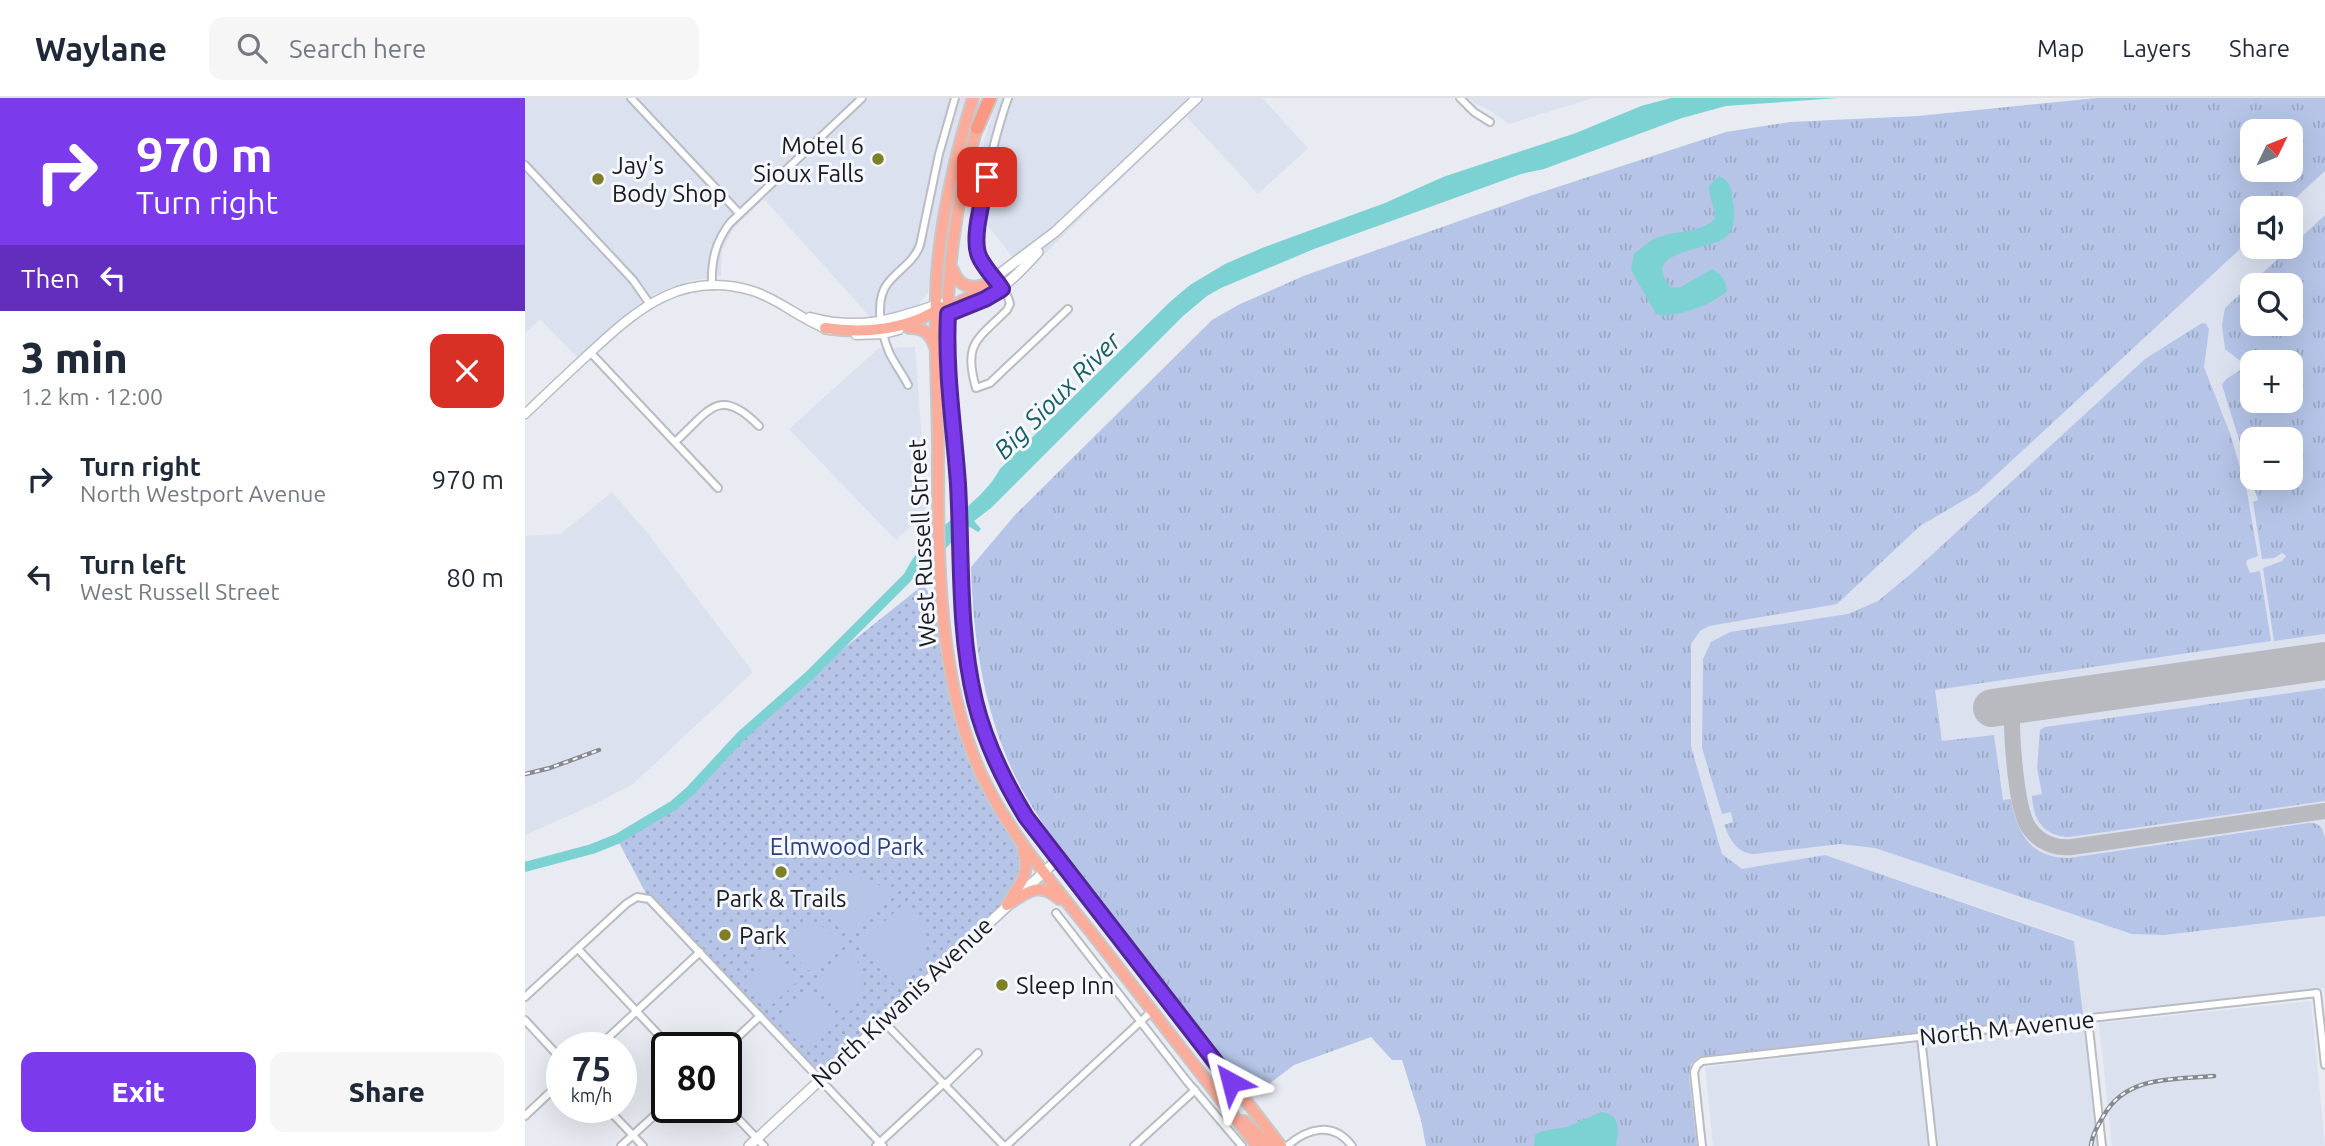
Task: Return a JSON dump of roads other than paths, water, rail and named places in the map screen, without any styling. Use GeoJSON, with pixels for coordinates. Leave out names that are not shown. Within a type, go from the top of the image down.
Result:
{"type":"FeatureCollection","features":[{"type":"Feature","properties":{"kind":"highway","name":"West Russell Street"},"geometry":{"type":"LineString","coordinates":[[973,98],[948,193],[940,240],[942,309],[958,488],[967,661],[980,720],[1014,797],[1057,860],[1281,1146]]}},
{"type":"Feature","properties":{"kind":"highway"},"geometry":{"type":"LineString","coordinates":[[977,128],[988,98]]}},
{"type":"Feature","properties":{"kind":"highway","name":"West Russell Street"},"geometry":{"type":"LineString","coordinates":[[977,128],[962,189],[936,359],[941,591],[947,651],[963,726],[981,775],[1013,830],[1257,1146]]}},
{"type":"Feature","properties":{"kind":"highway"},"geometry":{"type":"LineString","coordinates":[[952,265],[956,278],[962,284],[974,288],[991,282]]}},
{"type":"Feature","properties":{"kind":"highway"},"geometry":{"type":"LineString","coordinates":[[825,328],[855,331],[904,324],[975,295],[991,282]]}},
{"type":"Feature","properties":{"kind":"highway"},"geometry":{"type":"LineString","coordinates":[[909,328],[924,330],[930,337],[936,359]]}},
{"type":"Feature","properties":{"kind":"highway"},"geometry":{"type":"LineString","coordinates":[[1007,905],[1022,883],[1027,866],[1025,855],[1013,830]]}},
{"type":"Feature","properties":{"kind":"highway"},"geometry":{"type":"LineString","coordinates":[[1007,905],[1030,891],[1046,889],[1086,927]]}},
{"type":"Feature","properties":{"kind":"highway"},"geometry":{"type":"LineString","coordinates":[[1217,1094],[1266,1142],[1274,1146]]}},
{"type":"Feature","properties":{"kind":"main road"},"geometry":{"type":"LineString","coordinates":[[942,309],[985,299],[1002,289],[1055,232],[1197,98]]}},
{"type":"Feature","properties":{"kind":"main road"},"geometry":{"type":"LineString","coordinates":[[991,282],[1055,232]]}},
{"type":"Feature","properties":{"kind":"main road","name":"North Kiwanis Avenue"},"geometry":{"type":"LineString","coordinates":[[756,1144],[820,1080],[1057,860]]}},
{"type":"Feature","properties":{"kind":"street"},"geometry":{"type":"LineString","coordinates":[[631,98],[739,214]]}},
{"type":"Feature","properties":{"kind":"street"},"geometry":{"type":"LineString","coordinates":[[908,385],[888,350],[880,302],[883,290],[914,257],[920,245],[939,154],[955,98]]}},
{"type":"Feature","properties":{"kind":"street"},"geometry":{"type":"LineString","coordinates":[[1007,98],[992,156],[977,241],[979,255],[991,282],[1002,289],[1009,300],[1009,307],[976,340],[971,352],[971,372],[976,388],[990,383],[1067,309]]}},
{"type":"Feature","properties":{"kind":"street"},"geometry":{"type":"LineString","coordinates":[[1460,98],[1474,112],[1490,122]]}},
{"type":"Feature","properties":{"kind":"street"},"geometry":{"type":"LineString","coordinates":[[712,286],[715,250],[725,229],[857,99]]}},
{"type":"Feature","properties":{"kind":"street"},"geometry":{"type":"LineString","coordinates":[[525,165],[633,280],[649,303]]}},
{"type":"Feature","properties":{"kind":"street"},"geometry":{"type":"LineString","coordinates":[[525,414],[625,320],[649,303],[680,290],[712,286],[755,291],[825,328]]}},
{"type":"Feature","properties":{"kind":"street"},"geometry":{"type":"LineString","coordinates":[[797,314],[842,324],[909,328],[942,309]]}},
{"type":"Feature","properties":{"kind":"street"},"geometry":{"type":"LineString","coordinates":[[590,352],[718,488]]}},
{"type":"Feature","properties":{"kind":"street"},"geometry":{"type":"LineString","coordinates":[[675,442],[709,411],[722,404],[739,408],[759,426]]}},
{"type":"Feature","properties":{"kind":"street"},"geometry":{"type":"LineString","coordinates":[[525,997],[626,904],[637,897],[643,897],[654,903],[880,1145],[978,1054]]}},
{"type":"Feature","properties":{"kind":"street"},"geometry":{"type":"LineString","coordinates":[[1056,913],[1242,1146]]}},
{"type":"Feature","properties":{"kind":"street"},"geometry":{"type":"LineString","coordinates":[[578,949],[655,1032]]}},
{"type":"Feature","properties":{"kind":"street"},"geometry":{"type":"LineString","coordinates":[[615,1032],[700,952]]}},
{"type":"Feature","properties":{"kind":"street","name":"North M Avenue"},"geometry":{"type":"LineString","coordinates":[[1702,1146],[1694,1072],[1702,1061],[2317,993],[2325,1065]]}},
{"type":"Feature","properties":{"kind":"street"},"geometry":{"type":"LineString","coordinates":[[883,1021],[1005,1146],[1152,1011]]}},
{"type":"Feature","properties":{"kind":"street"},"geometry":{"type":"LineString","coordinates":[[742,1033],[760,1016]]}},
{"type":"Feature","properties":{"kind":"street"},"geometry":{"type":"LineString","coordinates":[[2088,1019],[2102,1146]]}},
{"type":"Feature","properties":{"kind":"street"},"geometry":{"type":"LineString","coordinates":[[525,1020],[546,1043]]}},
{"type":"Feature","properties":{"kind":"street"},"geometry":{"type":"LineString","coordinates":[[1921,1037],[1933,1146]]}},
{"type":"Feature","properties":{"kind":"street"},"geometry":{"type":"LineString","coordinates":[[1134,1146],[1195,1090]]}},
{"type":"Feature","properties":{"kind":"street"},"geometry":{"type":"LineString","coordinates":[[525,1116],[546,1096]]}},
{"type":"Feature","properties":{"kind":"street"},"geometry":{"type":"LineString","coordinates":[[621,1146],[651,1118]]}},
{"type":"Feature","properties":{"kind":"street"},"geometry":{"type":"LineString","coordinates":[[621,1123],[642,1146]]}},
{"type":"Feature","properties":{"kind":"street"},"geometry":{"type":"LineString","coordinates":[[739,1123],[756,1144]]}},
{"type":"Feature","properties":{"kind":"street"},"geometry":{"type":"LineString","coordinates":[[1287,1146],[1303,1134],[1319,1128],[1336,1132],[1352,1146]]}},
{"type":"Feature","properties":{"kind":"waterway","name":"Big Sioux River"},"geometry":{"type":"LineString","coordinates":[[525,867],[592,849],[617,839],[674,805],[742,735],[810,675],[907,578]]}},
{"type":"Feature","properties":{"kind":"railway"},"geometry":{"type":"LineString","coordinates":[[525,774],[599,750]]}},
{"type":"Feature","properties":{"kind":"railway"},"geometry":{"type":"LineString","coordinates":[[2091,1146],[2104,1115],[2125,1093],[2152,1082],[2214,1076]]}},
{"type":"Feature","properties":{"kind":"place","name":"Motel 6 Sioux Falls"},"geometry":{"type":"Point","coordinates":[878,159]}},
{"type":"Feature","properties":{"kind":"place","name":"Jay's Body Shop"},"geometry":{"type":"Point","coordinates":[598,179]}},
{"type":"Feature","properties":{"kind":"place","name":"Park & Trails"},"geometry":{"type":"Point","coordinates":[781,872]}},
{"type":"Feature","properties":{"kind":"place","name":"Park"},"geometry":{"type":"Point","coordinates":[725,935]}},
{"type":"Feature","properties":{"kind":"place","name":"Sleep Inn"},"geometry":{"type":"Point","coordinates":[1002,985]}},
{"type":"Feature","properties":{"kind":"park label","name":"Elmwood Park"},"geometry":{"type":"Point","coordinates":[847,846]}}]}
